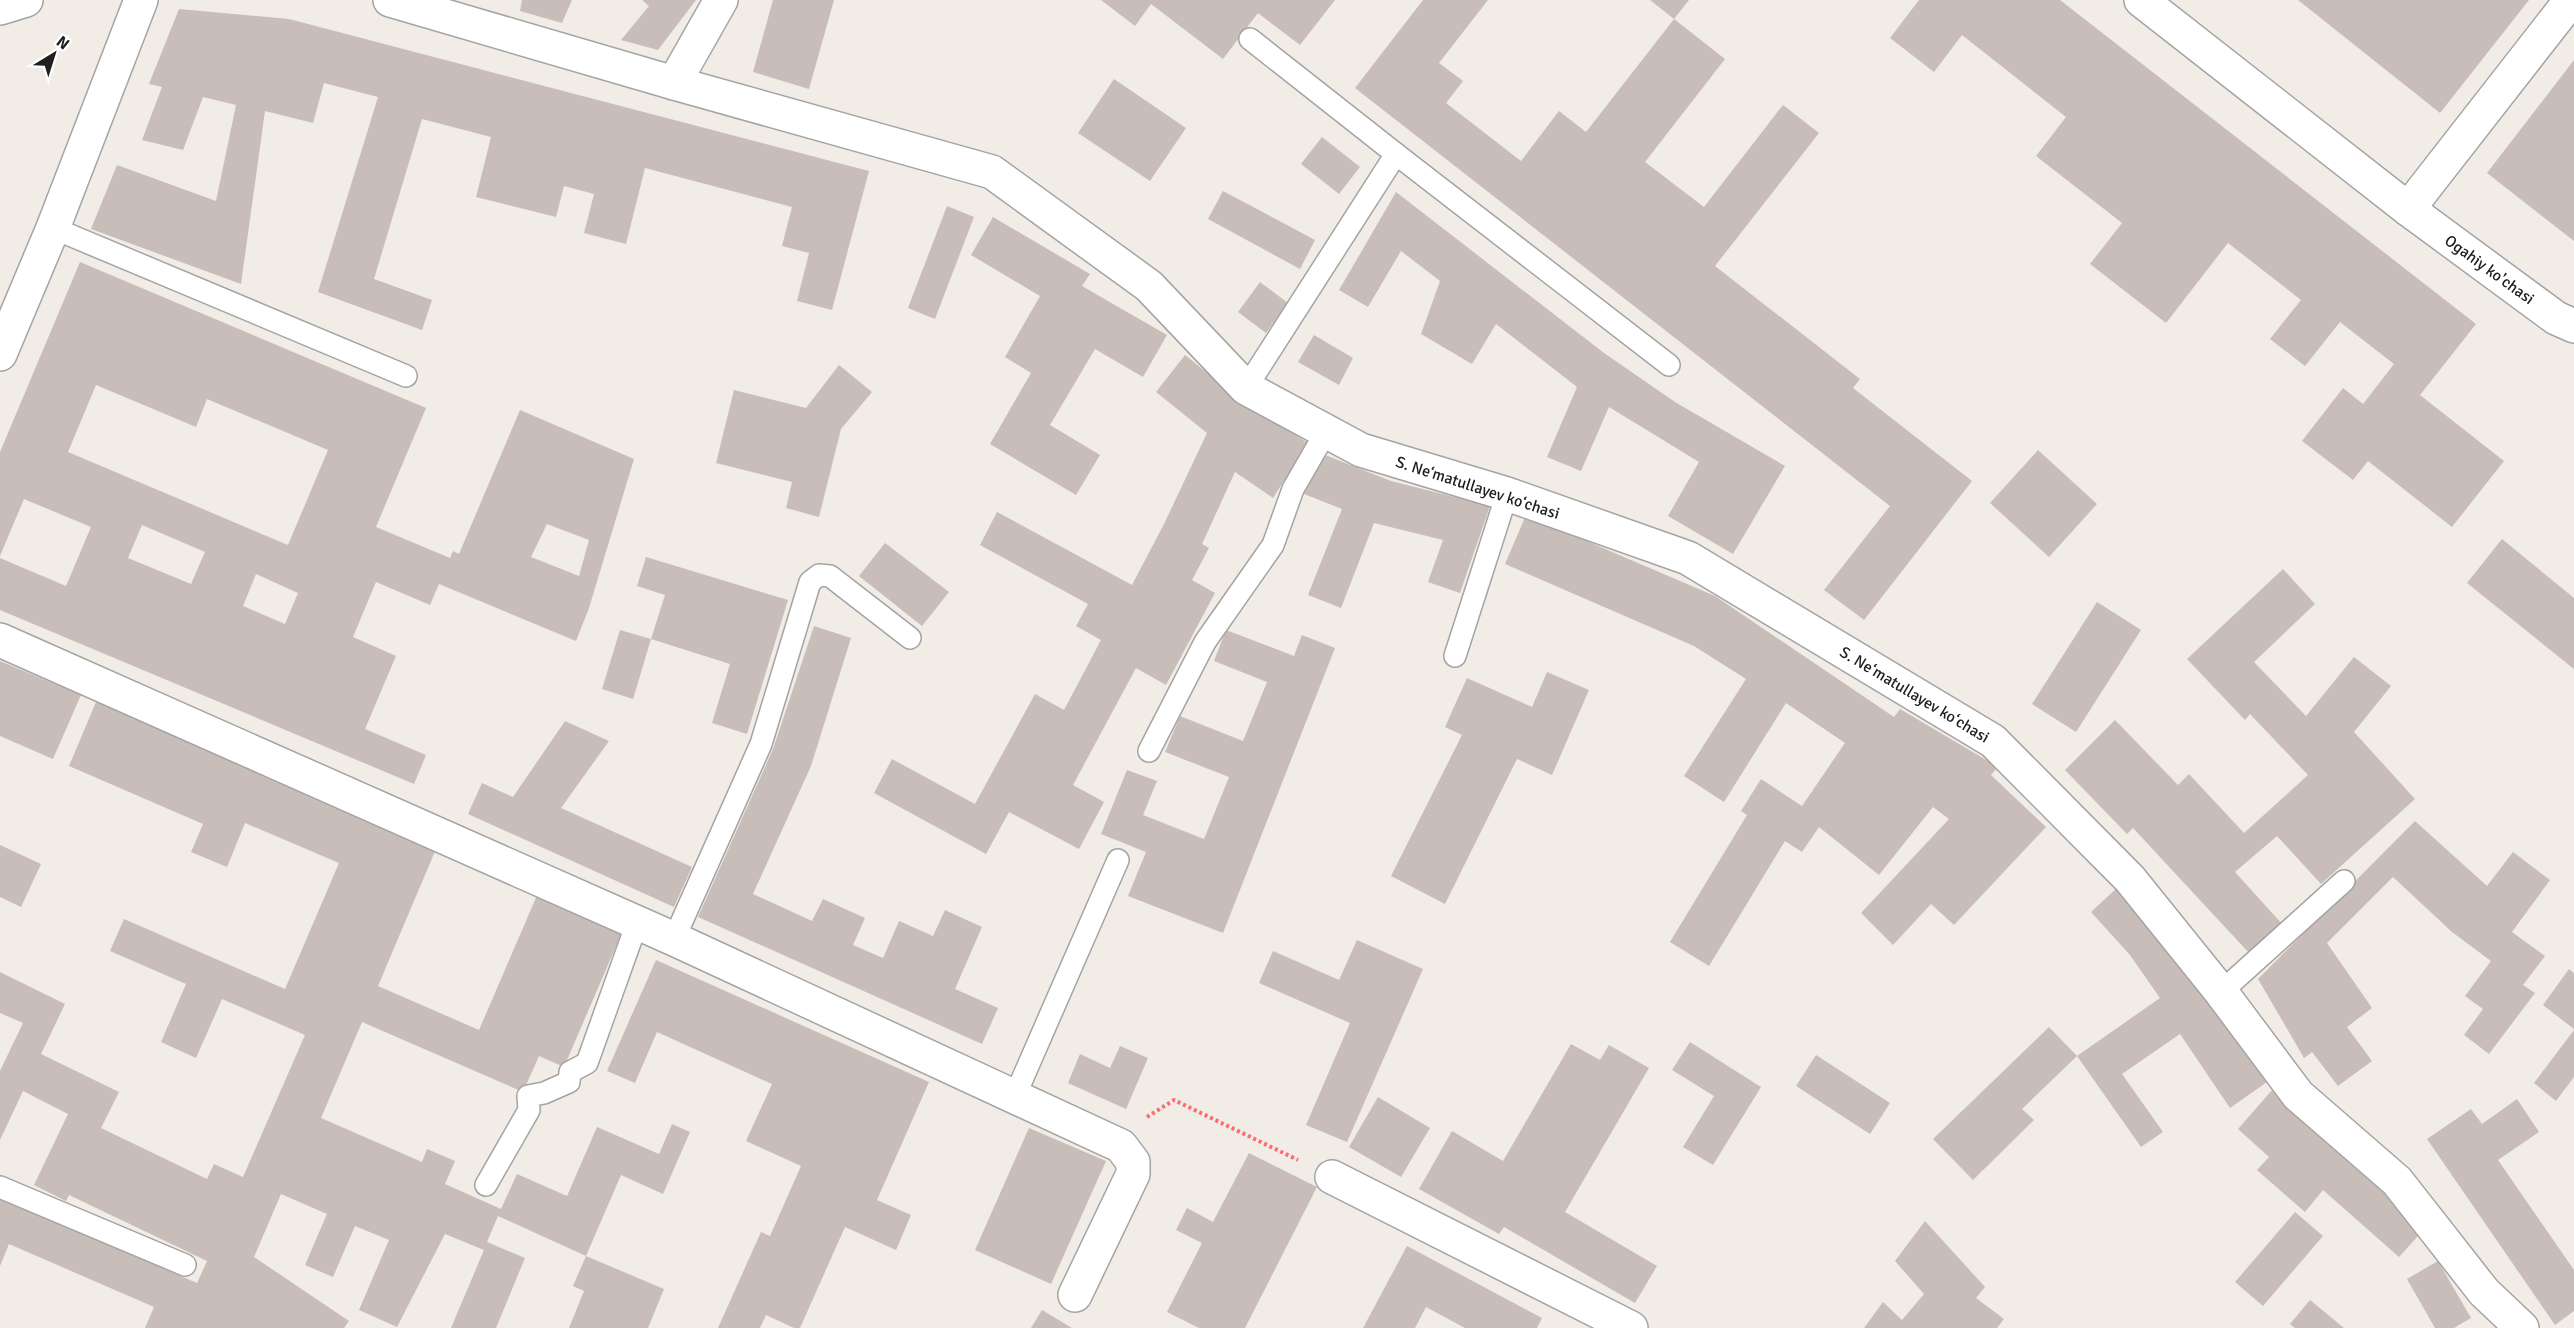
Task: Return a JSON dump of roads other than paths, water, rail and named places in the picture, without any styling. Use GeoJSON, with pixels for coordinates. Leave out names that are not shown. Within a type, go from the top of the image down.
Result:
{"type":"FeatureCollection","features":[{"type":"Feature","properties":{"kind":"street"},"geometry":{"type":"LineString","coordinates":[[0,8],[26,0]]}},
{"type":"Feature","properties":{"kind":"street"},"geometry":{"type":"LineString","coordinates":[[0,354],[53,228],[141,0]]}},
{"type":"Feature","properties":{"kind":"street","name":"S. Neʻmatullayev koʻchasi"},"geometry":{"type":"LineString","coordinates":[[390,0],[992,172],[1149,286],[1246,388],[1361,450],[1507,494],[1688,558],[1993,741],[2130,879],[2221,992],[2298,1095],[2397,1181],[2484,1292],[2522,1328]]}},
{"type":"Feature","properties":{"kind":"street"},"geometry":{"type":"LineString","coordinates":[[674,83],[721,0]]}},
{"type":"Feature","properties":{"kind":"street","name":"Ogahiy ko'chasi"},"geometry":{"type":"LineString","coordinates":[[2141,0],[2408,209],[2556,318],[2574,326]]}},
{"type":"Feature","properties":{"kind":"street"},"geometry":{"type":"LineString","coordinates":[[2408,209],[2571,0]]}},
{"type":"Feature","properties":{"kind":"street"},"geometry":{"type":"LineString","coordinates":[[0,640],[674,939],[1121,1146],[1133,1162],[1132,1174],[1075,1295]]}},
{"type":"Feature","properties":{"kind":"street"},"geometry":{"type":"LineString","coordinates":[[1332,1177],[1631,1328]]}},
{"type":"Feature","properties":{"kind":"lane"},"geometry":{"type":"LineString","coordinates":[[1250,39],[1669,365]]}},
{"type":"Feature","properties":{"kind":"lane"},"geometry":{"type":"LineString","coordinates":[[1246,388],[1396,154]]}},
{"type":"Feature","properties":{"kind":"lane"},"geometry":{"type":"LineString","coordinates":[[53,228],[406,376]]}},
{"type":"Feature","properties":{"kind":"lane"},"geometry":{"type":"LineString","coordinates":[[1149,751],[1205,642],[1273,545],[1293,489],[1327,430]]}},
{"type":"Feature","properties":{"kind":"lane"},"geometry":{"type":"LineString","coordinates":[[1455,656],[1507,494]]}},
{"type":"Feature","properties":{"kind":"lane"},"geometry":{"type":"LineString","coordinates":[[674,939],[761,744],[810,582],[819,575],[830,576],[910,638]]}},
{"type":"Feature","properties":{"kind":"lane"},"geometry":{"type":"LineString","coordinates":[[1014,1098],[1118,860]]}},
{"type":"Feature","properties":{"kind":"lane"},"geometry":{"type":"LineString","coordinates":[[2221,992],[2344,881]]}},
{"type":"Feature","properties":{"kind":"lane"},"geometry":{"type":"LineString","coordinates":[[486,1185],[529,1110],[528,1096],[544,1093],[569,1082],[570,1072],[587,1063],[637,923]]}},
{"type":"Feature","properties":{"kind":"lane"},"geometry":{"type":"LineString","coordinates":[[0,1187],[185,1265]]}}]}
